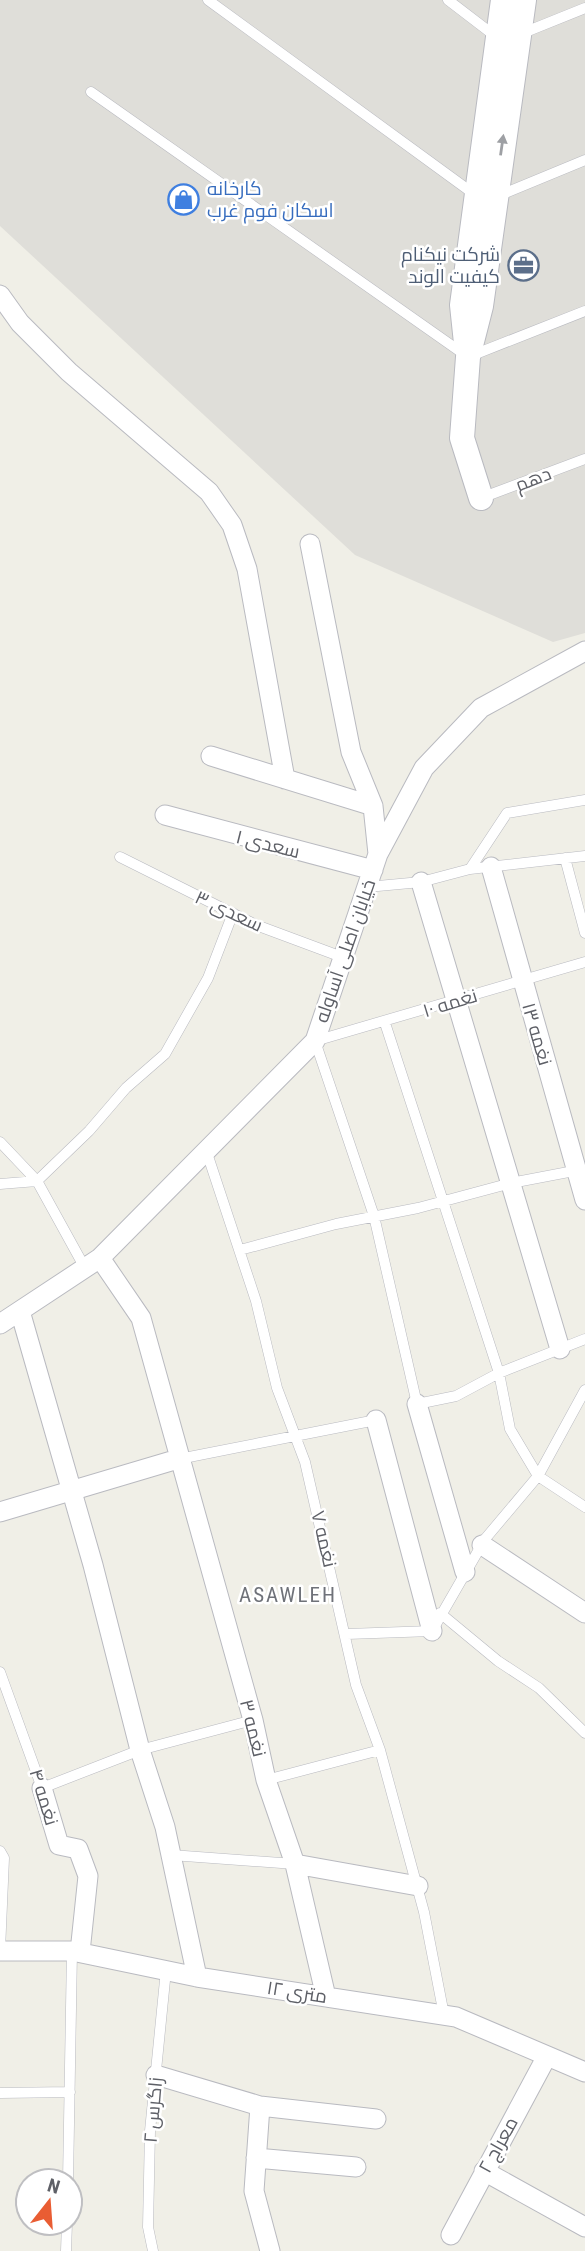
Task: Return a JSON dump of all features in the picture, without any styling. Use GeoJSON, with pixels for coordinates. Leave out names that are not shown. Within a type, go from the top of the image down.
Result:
{"type":"FeatureCollection","features":[{"type":"Feature","properties":{"kind":"street"},"geometry":{"type":"LineString","coordinates":[[503,0],[508,37]]}},
{"type":"Feature","properties":{"kind":"street"},"geometry":{"type":"LineString","coordinates":[[481,498],[462,438],[468,357],[462,305],[485,197],[508,37],[523,0]]}},
{"type":"Feature","properties":{"kind":"street"},"geometry":{"type":"LineString","coordinates":[[0,295],[20,323],[68,372],[209,492],[232,525],[247,569],[285,779]]}},
{"type":"Feature","properties":{"kind":"street"},"geometry":{"type":"LineString","coordinates":[[310,544],[351,752],[373,806],[372,870]]}},
{"type":"Feature","properties":{"kind":"street","name":"خیابان اصلی آساوله"},"geometry":{"type":"LineString","coordinates":[[0,1324],[93,1263],[315,1041],[372,870],[424,768],[481,708],[585,651]]}},
{"type":"Feature","properties":{"kind":"street"},"geometry":{"type":"LineString","coordinates":[[211,756],[373,806]]}},
{"type":"Feature","properties":{"kind":"street","name":"سعدی ۱"},"geometry":{"type":"LineString","coordinates":[[165,815],[372,870]]}},
{"type":"Feature","properties":{"kind":"street","name":"نغمه ۱۳"},"geometry":{"type":"LineString","coordinates":[[491,867],[522,981],[581,1170],[585,1200]]}},
{"type":"Feature","properties":{"kind":"street"},"geometry":{"type":"LineString","coordinates":[[421,882],[560,1349]]}},
{"type":"Feature","properties":{"kind":"street"},"geometry":{"type":"LineString","coordinates":[[0,1512],[178,1460],[141,1318],[93,1263]]}},
{"type":"Feature","properties":{"kind":"street"},"geometry":{"type":"LineString","coordinates":[[20,1311],[93,1565],[140,1750],[171,1855],[197,1977]]}},
{"type":"Feature","properties":{"kind":"street"},"geometry":{"type":"LineString","coordinates":[[417,1404],[465,1572]]}},
{"type":"Feature","properties":{"kind":"street"},"geometry":{"type":"LineString","coordinates":[[376,1420],[436,1622]]}},
{"type":"Feature","properties":{"kind":"street","name":"نغمه ۳"},"geometry":{"type":"LineString","coordinates":[[178,1460],[253,1720],[266,1780],[295,1864],[326,1997]]}},
{"type":"Feature","properties":{"kind":"street"},"geometry":{"type":"LineString","coordinates":[[482,1545],[585,1613]]}},
{"type":"Feature","properties":{"kind":"street","name":"نغمه ۴"},"geometry":{"type":"LineString","coordinates":[[42,1788],[59,1845],[78,1849],[88,1875],[76,1952]]}},
{"type":"Feature","properties":{"kind":"street"},"geometry":{"type":"LineString","coordinates":[[295,1864],[418,1886]]}},
{"type":"Feature","properties":{"kind":"street","name":"۱۲ متری"},"geometry":{"type":"LineString","coordinates":[[0,1951],[76,1952],[197,1977],[456,2017],[585,2072]]}},
{"type":"Feature","properties":{"kind":"street","name":"معراج ۲"},"geometry":{"type":"LineString","coordinates":[[451,2235],[547,2056]]}},
{"type":"Feature","properties":{"kind":"street"},"geometry":{"type":"LineString","coordinates":[[156,2075],[260,2106],[376,2119]]}},
{"type":"Feature","properties":{"kind":"street"},"geometry":{"type":"LineString","coordinates":[[260,2106],[254,2191],[270,2251]]}},
{"type":"Feature","properties":{"kind":"street"},"geometry":{"type":"LineString","coordinates":[[256,2158],[356,2166]]}},
{"type":"Feature","properties":{"kind":"street"},"geometry":{"type":"LineString","coordinates":[[484,2171],[585,2227]]}},
{"type":"Feature","properties":{"kind":"lane"},"geometry":{"type":"LineString","coordinates":[[208,0],[485,197],[585,160]]}},
{"type":"Feature","properties":{"kind":"lane"},"geometry":{"type":"LineString","coordinates":[[448,0],[508,37],[585,8]]}},
{"type":"Feature","properties":{"kind":"lane"},"geometry":{"type":"LineString","coordinates":[[91,92],[468,357],[585,311]]}},
{"type":"Feature","properties":{"kind":"lane","name":"دهم"},"geometry":{"type":"LineString","coordinates":[[481,498],[585,459]]}},
{"type":"Feature","properties":{"kind":"lane"},"geometry":{"type":"LineString","coordinates":[[470,869],[507,813],[585,800]]}},
{"type":"Feature","properties":{"kind":"lane"},"geometry":{"type":"LineString","coordinates":[[372,870],[421,882],[470,869],[585,856]]}},
{"type":"Feature","properties":{"kind":"lane","name":"سعدی ۳"},"geometry":{"type":"LineString","coordinates":[[120,857],[233,913],[342,957]]}},
{"type":"Feature","properties":{"kind":"lane"},"geometry":{"type":"LineString","coordinates":[[565,858],[585,933]]}},
{"type":"Feature","properties":{"kind":"lane"},"geometry":{"type":"LineString","coordinates":[[0,1184],[37,1181],[89,1131],[126,1088],[164,1054],[208,978],[233,913]]}},
{"type":"Feature","properties":{"kind":"lane","name":"نغمه ۱۰"},"geometry":{"type":"LineString","coordinates":[[315,1041],[385,1023],[585,962]]}},
{"type":"Feature","properties":{"kind":"lane"},"geometry":{"type":"LineString","coordinates":[[385,1023],[499,1373],[510,1429],[538,1476],[585,1507]]}},
{"type":"Feature","properties":{"kind":"lane"},"geometry":{"type":"LineString","coordinates":[[315,1041],[374,1216],[417,1404],[456,1396],[499,1373],[585,1339]]}},
{"type":"Feature","properties":{"kind":"lane"},"geometry":{"type":"LineString","coordinates":[[0,1142],[37,1181],[93,1263]]}},
{"type":"Feature","properties":{"kind":"lane","name":"نغمه ۷"},"geometry":{"type":"LineString","coordinates":[[206,1149],[240,1250],[293,1437],[305,1462],[356,1685],[380,1750],[418,1886],[444,2015]]}},
{"type":"Feature","properties":{"kind":"lane"},"geometry":{"type":"LineString","coordinates":[[240,1250],[335,1224],[511,1183],[581,1170]]}},
{"type":"Feature","properties":{"kind":"lane"},"geometry":{"type":"LineString","coordinates":[[436,1622],[482,1545],[538,1476],[585,1391]]}},
{"type":"Feature","properties":{"kind":"lane"},"geometry":{"type":"LineString","coordinates":[[178,1460],[376,1420]]}},
{"type":"Feature","properties":{"kind":"lane"},"geometry":{"type":"LineString","coordinates":[[346,1634],[436,1622],[539,1688],[585,1733]]}},
{"type":"Feature","properties":{"kind":"lane","name":"نغمه ۴"},"geometry":{"type":"LineString","coordinates":[[0,1672],[42,1788]]}},
{"type":"Feature","properties":{"kind":"lane"},"geometry":{"type":"LineString","coordinates":[[42,1788],[140,1750],[253,1720]]}},
{"type":"Feature","properties":{"kind":"lane"},"geometry":{"type":"LineString","coordinates":[[266,1780],[380,1750]]}},
{"type":"Feature","properties":{"kind":"lane"},"geometry":{"type":"LineString","coordinates":[[0,1851],[4,1858],[0,1951]]}},
{"type":"Feature","properties":{"kind":"lane"},"geometry":{"type":"LineString","coordinates":[[171,1855],[295,1864]]}},
{"type":"Feature","properties":{"kind":"lane"},"geometry":{"type":"LineString","coordinates":[[68,2167],[76,1952]]}},
{"type":"Feature","properties":{"kind":"lane","name":"زاگرس ۲"},"geometry":{"type":"LineString","coordinates":[[153,2251],[148,2227],[149,2158],[157,2037],[166,1969]]}},
{"type":"Feature","properties":{"kind":"lane"},"geometry":{"type":"LineString","coordinates":[[0,2093],[70,2092]]}},
{"type":"Feature","properties":{"kind":"shaded area"},"geometry":{"type":"Polygon","coordinates":[[[0,0],[585,0],[585,633],[553,642],[355,555],[0,226],[0,0]]]}},
{"type":"Feature","properties":{"kind":"place","name":"کارخانه اسکان فوم غرب"},"geometry":{"type":"Point","coordinates":[184,199]}},
{"type":"Feature","properties":{"kind":"place","name":"شرکت نیکنام کیفیت الوند"},"geometry":{"type":"Point","coordinates":[523,265]}},
{"type":"Feature","properties":{"kind":"district","name":"ASAWLEH"},"geometry":{"type":"Point","coordinates":[288,1595]}}]}
